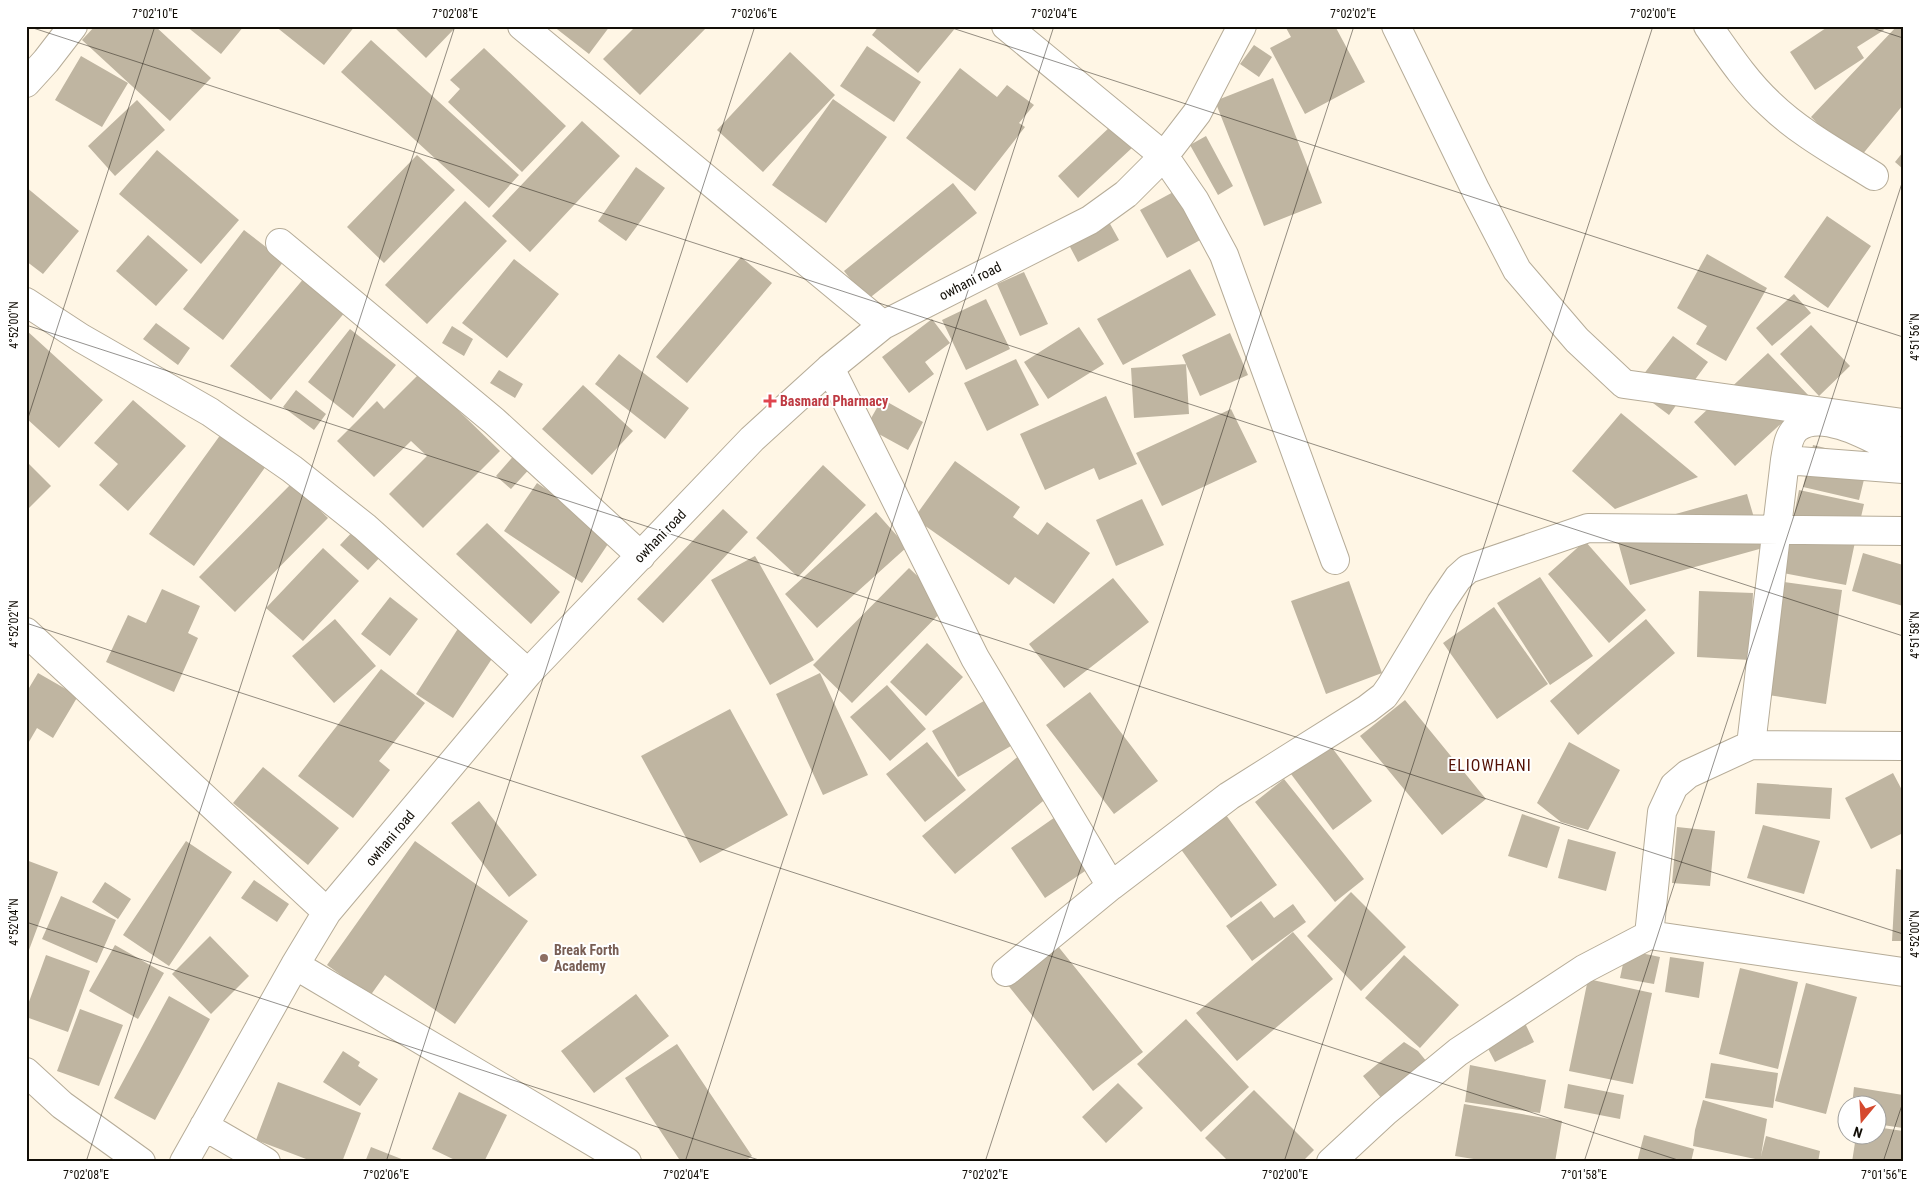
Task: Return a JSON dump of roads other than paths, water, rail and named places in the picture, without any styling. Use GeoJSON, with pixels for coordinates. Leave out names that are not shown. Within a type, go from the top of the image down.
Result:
{"type":"FeatureCollection","features":[{"type":"Feature","properties":{"kind":"street"},"geometry":{"type":"LineString","coordinates":[[26,84],[46,62],[73,26]]}},
{"type":"Feature","properties":{"kind":"street"},"geometry":{"type":"LineString","coordinates":[[522,26],[883,325]]}},
{"type":"Feature","properties":{"kind":"street"},"geometry":{"type":"LineString","coordinates":[[1006,26],[1164,156],[1195,201],[1224,255],[1335,560]]}},
{"type":"Feature","properties":{"kind":"street","name":"owhani road"},"geometry":{"type":"LineString","coordinates":[[184,1162],[327,912],[528,673],[752,439],[830,368],[883,325],[1090,220],[1126,194],[1164,156],[1196,113],[1242,26]]}},
{"type":"Feature","properties":{"kind":"street"},"geometry":{"type":"LineString","coordinates":[[1396,26],[1476,191],[1517,270],[1577,340],[1624,384],[1903,423]]}},
{"type":"Feature","properties":{"kind":"street"},"geometry":{"type":"LineString","coordinates":[[1708,26],[1740,70],[1770,104],[1794,124],[1874,176]]}},
{"type":"Feature","properties":{"kind":"street"},"geometry":{"type":"LineString","coordinates":[[280,243],[494,421],[641,556]]}},
{"type":"Feature","properties":{"kind":"street"},"geometry":{"type":"LineString","coordinates":[[26,302],[81,338],[210,412],[292,469],[365,527],[528,673]]}},
{"type":"Feature","properties":{"kind":"street"},"geometry":{"type":"LineString","coordinates":[[830,368],[975,658],[1111,886]]}},
{"type":"Feature","properties":{"kind":"street"},"geometry":{"type":"LineString","coordinates":[[1751,745],[1785,460],[1790,437],[1798,427],[1811,422],[1826,421],[1847,427],[1903,454]]}},
{"type":"Feature","properties":{"kind":"street"},"geometry":{"type":"LineString","coordinates":[[1785,460],[1903,469]]}},
{"type":"Feature","properties":{"kind":"street"},"geometry":{"type":"LineString","coordinates":[[1006,972],[1111,886],[1229,796],[1367,709],[1384,696],[1441,603],[1458,578],[1468,569],[1588,528],[1903,531]]}},
{"type":"Feature","properties":{"kind":"street"},"geometry":{"type":"LineString","coordinates":[[26,632],[327,912]]}},
{"type":"Feature","properties":{"kind":"street"},"geometry":{"type":"LineString","coordinates":[[1649,935],[1662,812],[1674,786],[1688,774],[1751,745],[1903,746]]}},
{"type":"Feature","properties":{"kind":"street"},"geometry":{"type":"LineString","coordinates":[[1331,1162],[1386,1112],[1458,1052],[1584,969],[1649,935],[1903,972]]}},
{"type":"Feature","properties":{"kind":"street"},"geometry":{"type":"LineString","coordinates":[[295,965],[627,1162]]}},
{"type":"Feature","properties":{"kind":"street"},"geometry":{"type":"LineString","coordinates":[[26,1072],[62,1106],[141,1162]]}},
{"type":"Feature","properties":{"kind":"street"},"geometry":{"type":"LineString","coordinates":[[204,1126],[266,1162]]}},
{"type":"Feature","properties":{"kind":"place","name":"Basmard Pharmacy"},"geometry":{"type":"Point","coordinates":[770,401]}},
{"type":"Feature","properties":{"kind":"place","name":"Break Forth Academy"},"geometry":{"type":"Point","coordinates":[544,958]}},
{"type":"Feature","properties":{"kind":"district","name":"ELIOWHANI"},"geometry":{"type":"Point","coordinates":[1490,765]}}]}
